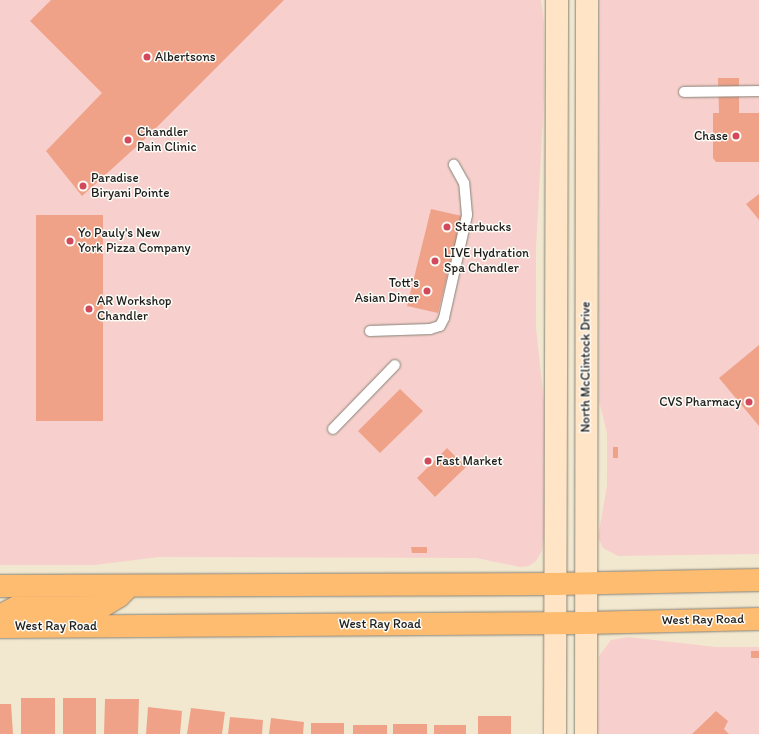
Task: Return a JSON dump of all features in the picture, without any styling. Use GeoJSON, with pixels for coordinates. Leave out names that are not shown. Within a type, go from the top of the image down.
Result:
{"type":"FeatureCollection","features":[{"type":"Feature","properties":{"kind":"main road"},"geometry":{"type":"LineString","coordinates":[[555,734],[557,0]]}},
{"type":"Feature","properties":{"kind":"main road","name":"North McClintock Drive"},"geometry":{"type":"LineString","coordinates":[[586,734],[585,583],[587,0]]}},
{"type":"Feature","properties":{"kind":"main road"},"geometry":{"type":"LineString","coordinates":[[0,586],[555,584],[759,580]]}},
{"type":"Feature","properties":{"kind":"main road"},"geometry":{"type":"LineString","coordinates":[[0,616],[15,608],[101,607],[119,596],[129,586]]}},
{"type":"Feature","properties":{"kind":"main road","name":"West Ray Road"},"geometry":{"type":"LineString","coordinates":[[0,627],[586,623],[759,619]]}},
{"type":"Feature","properties":{"kind":"lane"},"geometry":{"type":"LineString","coordinates":[[684,92],[759,91]]}},
{"type":"Feature","properties":{"kind":"lane"},"geometry":{"type":"LineString","coordinates":[[370,331],[430,329],[440,326],[444,318],[467,215],[464,183],[454,164]]}},
{"type":"Feature","properties":{"kind":"lane"},"geometry":{"type":"LineString","coordinates":[[332,429],[396,365]]}},
{"type":"Feature","properties":{"kind":"shaded area"},"geometry":{"type":"Polygon","coordinates":[[[0,0],[541,0],[544,23],[544,97],[536,249],[536,328],[544,402],[545,527],[542,551],[536,561],[529,566],[520,567],[476,558],[159,557],[95,565],[0,565],[0,0]]]}},
{"type":"Feature","properties":{"kind":"shaded area"},"geometry":{"type":"Polygon","coordinates":[[[599,0],[759,0],[759,554],[618,556],[603,548],[598,537],[607,486],[607,433],[599,401],[599,0]]]}},
{"type":"Feature","properties":{"kind":"shaded area"},"geometry":{"type":"Polygon","coordinates":[[[628,637],[716,647],[759,647],[759,734],[598,734],[599,656],[611,640],[628,637]]]}},
{"type":"Feature","properties":{"kind":"building","name":"Albertsons"},"geometry":{"type":"Polygon","coordinates":[[[51,0],[284,0],[147,137],[82,196],[46,151],[102,93],[30,21],[51,0]]]}},
{"type":"Feature","properties":{"kind":"building","name":"Chase"},"geometry":{"type":"Polygon","coordinates":[[[718,78],[739,78],[739,113],[759,113],[759,162],[716,162],[713,158],[713,113],[719,113],[718,78]]]}},
{"type":"Feature","properties":{"kind":"building"},"geometry":{"type":"Polygon","coordinates":[[[759,194],[759,220],[746,204],[759,194]]]}},
{"type":"Feature","properties":{"kind":"building"},"geometry":{"type":"Polygon","coordinates":[[[431,209],[462,216],[438,313],[407,306],[431,209]]]}},
{"type":"Feature","properties":{"kind":"building"},"geometry":{"type":"Polygon","coordinates":[[[36,215],[103,215],[103,421],[36,421],[36,215]]]}},
{"type":"Feature","properties":{"kind":"building","name":"CVS Pharmacy"},"geometry":{"type":"Polygon","coordinates":[[[759,345],[759,426],[719,378],[759,345]]]}},
{"type":"Feature","properties":{"kind":"building"},"geometry":{"type":"Polygon","coordinates":[[[400,389],[423,411],[380,453],[358,431],[400,389]]]}},
{"type":"Feature","properties":{"kind":"building"},"geometry":{"type":"Polygon","coordinates":[[[613,447],[618,447],[618,458],[613,458],[613,447]]]}},
{"type":"Feature","properties":{"kind":"building"},"geometry":{"type":"Polygon","coordinates":[[[447,448],[466,467],[435,497],[417,478],[447,448]]]}},
{"type":"Feature","properties":{"kind":"building"},"geometry":{"type":"Polygon","coordinates":[[[411,547],[427,547],[427,553],[412,553],[411,547]]]}},
{"type":"Feature","properties":{"kind":"building"},"geometry":{"type":"Polygon","coordinates":[[[751,651],[759,651],[759,658],[751,658],[751,651]]]}},
{"type":"Feature","properties":{"kind":"building"},"geometry":{"type":"Polygon","coordinates":[[[21,698],[55,698],[55,734],[21,734],[21,698]]]}},
{"type":"Feature","properties":{"kind":"building"},"geometry":{"type":"Polygon","coordinates":[[[63,698],[96,698],[96,734],[63,734],[63,698]]]}},
{"type":"Feature","properties":{"kind":"building"},"geometry":{"type":"Polygon","coordinates":[[[105,699],[139,699],[138,734],[104,734],[105,699]]]}},
{"type":"Feature","properties":{"kind":"building"},"geometry":{"type":"Polygon","coordinates":[[[0,704],[11,704],[13,734],[0,734],[0,704]]]}},
{"type":"Feature","properties":{"kind":"building"},"geometry":{"type":"Polygon","coordinates":[[[148,707],[182,711],[180,734],[146,734],[148,707]]]}},
{"type":"Feature","properties":{"kind":"building"},"geometry":{"type":"Polygon","coordinates":[[[191,708],[225,712],[222,734],[187,734],[191,708]]]}},
{"type":"Feature","properties":{"kind":"building"},"geometry":{"type":"Polygon","coordinates":[[[716,711],[728,721],[724,729],[729,734],[692,734],[716,711]]]}},
{"type":"Feature","properties":{"kind":"building"},"geometry":{"type":"Polygon","coordinates":[[[478,716],[511,716],[511,734],[478,734],[478,716]]]}},
{"type":"Feature","properties":{"kind":"building"},"geometry":{"type":"Polygon","coordinates":[[[230,717],[263,720],[262,734],[228,734],[230,717]]]}},
{"type":"Feature","properties":{"kind":"building"},"geometry":{"type":"Polygon","coordinates":[[[271,718],[304,722],[303,734],[269,734],[271,718]]]}},
{"type":"Feature","properties":{"kind":"building"},"geometry":{"type":"Polygon","coordinates":[[[311,723],[344,723],[344,734],[311,734],[311,723]]]}},
{"type":"Feature","properties":{"kind":"building"},"geometry":{"type":"Polygon","coordinates":[[[393,724],[427,724],[427,734],[393,734],[393,724]]]}},
{"type":"Feature","properties":{"kind":"building"},"geometry":{"type":"Polygon","coordinates":[[[353,725],[387,725],[387,734],[353,734],[353,725]]]}},
{"type":"Feature","properties":{"kind":"building"},"geometry":{"type":"Polygon","coordinates":[[[434,725],[466,725],[466,734],[434,734],[434,725]]]}},
{"type":"Feature","properties":{"kind":"place","name":"Albertsons"},"geometry":{"type":"Point","coordinates":[147,57]}},
{"type":"Feature","properties":{"kind":"place","name":"Chase"},"geometry":{"type":"Point","coordinates":[736,136]}},
{"type":"Feature","properties":{"kind":"place","name":"Chandler Pain Clinic"},"geometry":{"type":"Point","coordinates":[128,140]}},
{"type":"Feature","properties":{"kind":"place","name":"Paradise Biryani Pointe"},"geometry":{"type":"Point","coordinates":[83,186]}},
{"type":"Feature","properties":{"kind":"place","name":"Starbucks"},"geometry":{"type":"Point","coordinates":[447,227]}},
{"type":"Feature","properties":{"kind":"place","name":"Yo Pauly's New York Pizza Company"},"geometry":{"type":"Point","coordinates":[70,241]}},
{"type":"Feature","properties":{"kind":"place","name":"LIVE Hydration Spa Chandler"},"geometry":{"type":"Point","coordinates":[435,261]}},
{"type":"Feature","properties":{"kind":"place","name":"Tott's Asian Diner"},"geometry":{"type":"Point","coordinates":[427,291]}},
{"type":"Feature","properties":{"kind":"place","name":"AR Workshop Chandler"},"geometry":{"type":"Point","coordinates":[89,309]}},
{"type":"Feature","properties":{"kind":"place","name":"CVS Pharmacy"},"geometry":{"type":"Point","coordinates":[749,402]}},
{"type":"Feature","properties":{"kind":"place","name":"Fast Market"},"geometry":{"type":"Point","coordinates":[428,461]}}]}
